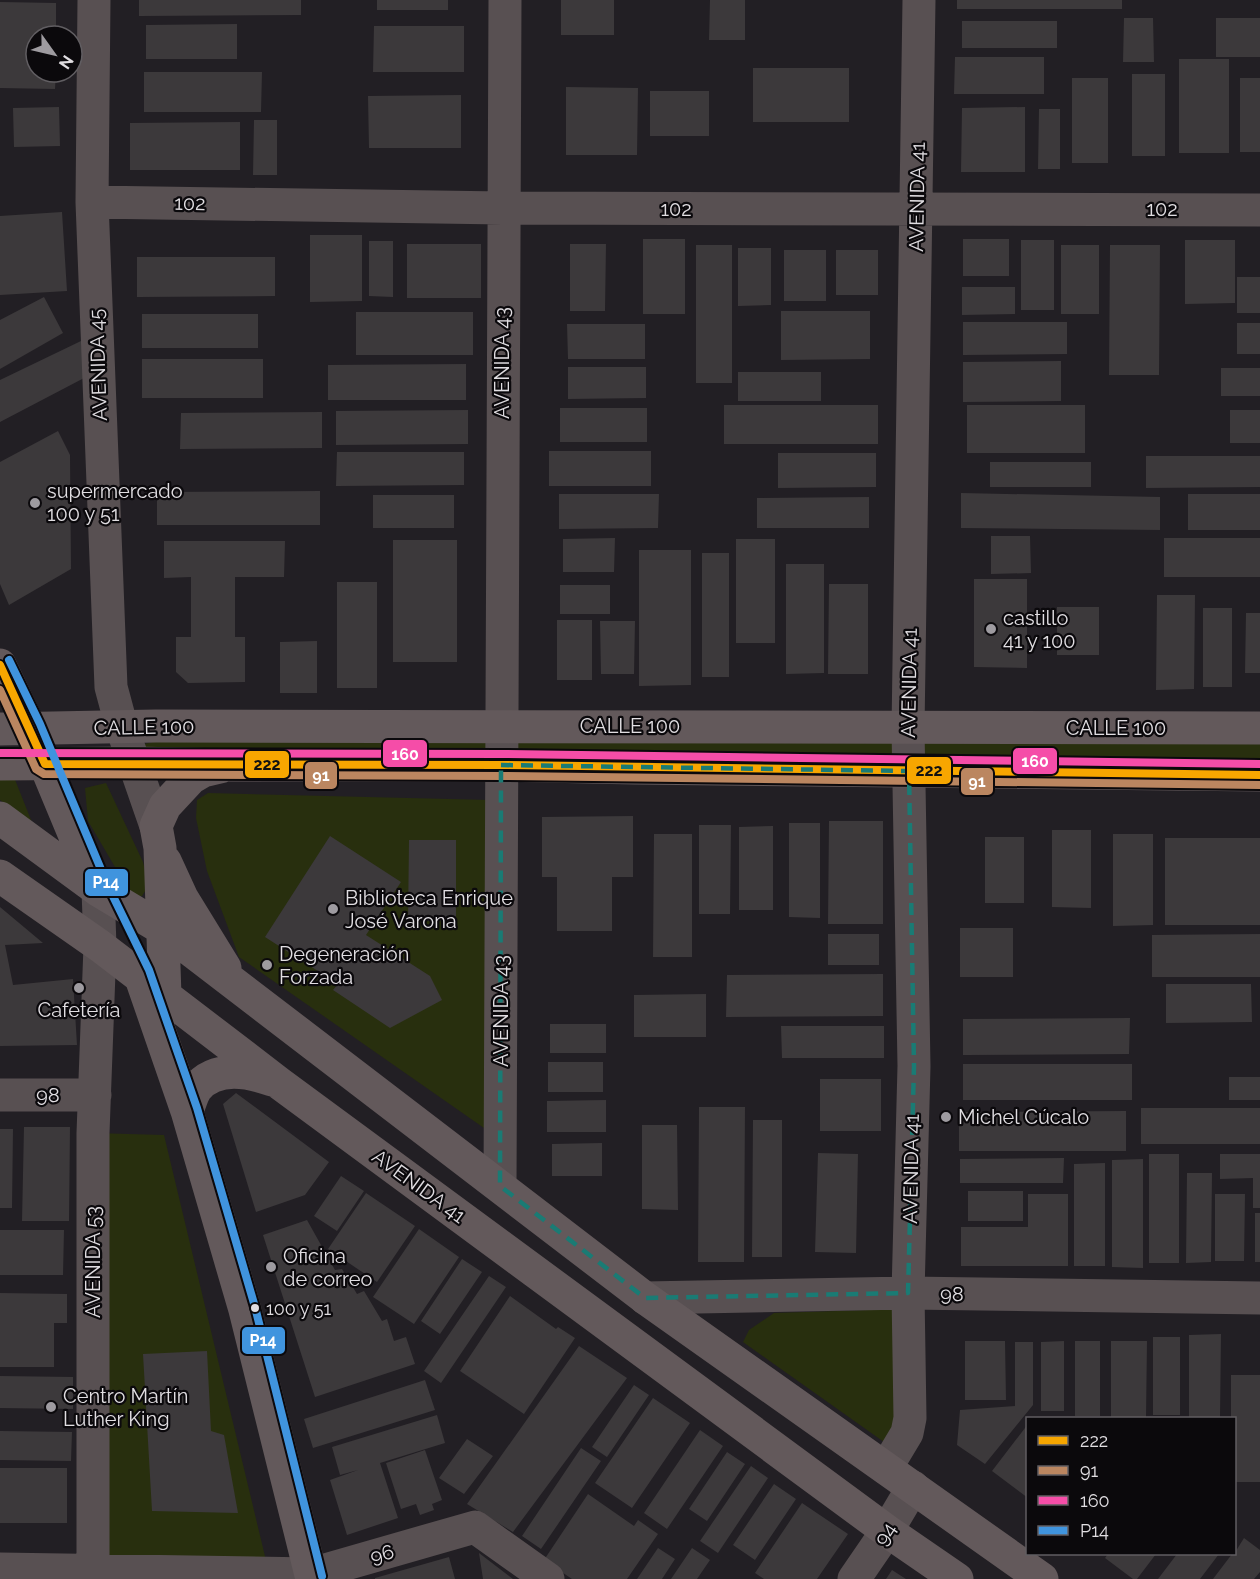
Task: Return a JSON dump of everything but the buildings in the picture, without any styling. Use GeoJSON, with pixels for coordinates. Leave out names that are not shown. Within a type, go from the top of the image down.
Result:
{"type":"FeatureCollection","features":[{"type":"Feature","properties":{"kind":"main road"},"geometry":{"type":"LineString","coordinates":[[0,665],[15,729],[45,764],[98,890],[140,975],[187,1111],[244,1310],[312,1576]]}},
{"type":"Feature","properties":{"kind":"main road","name":"CALLE 100"},"geometry":{"type":"LineString","coordinates":[[15,729],[156,726],[1260,728]]}},
{"type":"Feature","properties":{"kind":"main road","name":"CALLE 100"},"geometry":{"type":"LineString","coordinates":[[0,764],[501,765],[1260,775]]}},
{"type":"Feature","properties":{"kind":"main road"},"geometry":{"type":"LineString","coordinates":[[187,1111],[165,996],[158,837],[165,807],[191,778],[203,771],[229,765]]}},
{"type":"Feature","properties":{"kind":"main road"},"geometry":{"type":"LineString","coordinates":[[0,818],[98,890],[163,929],[645,1298],[1042,1579]]}},
{"type":"Feature","properties":{"kind":"main road"},"geometry":{"type":"LineString","coordinates":[[158,837],[182,898],[227,970],[247,994]]}},
{"type":"Feature","properties":{"kind":"main road","name":"AVENIDA 41"},"geometry":{"type":"LineString","coordinates":[[0,876],[140,975],[279,1083],[887,1531],[957,1579]]}},
{"type":"Feature","properties":{"kind":"main road"},"geometry":{"type":"LineString","coordinates":[[187,1111],[195,1090],[225,1071],[253,1073],[279,1083]]}},
{"type":"Feature","properties":{"kind":"street","name":"AVENIDA 45"},"geometry":{"type":"LineString","coordinates":[[94,0],[92,201],[111,687],[158,837]]}},
{"type":"Feature","properties":{"kind":"street","name":"AVENIDA 43"},"geometry":{"type":"LineString","coordinates":[[500,1185],[505,0]]}},
{"type":"Feature","properties":{"kind":"street","name":"AVENIDA 41"},"geometry":{"type":"LineString","coordinates":[[886,1468],[907,1434],[910,1418],[908,1293],[914,1066],[908,729],[919,0]]}},
{"type":"Feature","properties":{"kind":"street","name":"102"},"geometry":{"type":"LineString","coordinates":[[92,201],[503,208],[1260,210]]}},
{"type":"Feature","properties":{"kind":"street","name":"AVENIDA 53"},"geometry":{"type":"LineString","coordinates":[[93,1574],[93,1132],[100,946],[98,890]]}},
{"type":"Feature","properties":{"kind":"street","name":"98"},"geometry":{"type":"LineString","coordinates":[[0,1095],[95,1095]]}},
{"type":"Feature","properties":{"kind":"street","name":"98"},"geometry":{"type":"LineString","coordinates":[[645,1298],[908,1293],[1260,1298]]}},
{"type":"Feature","properties":{"kind":"street","name":"94"},"geometry":{"type":"LineString","coordinates":[[854,1579],[887,1531],[913,1487]]}},
{"type":"Feature","properties":{"kind":"street","name":"96"},"geometry":{"type":"LineString","coordinates":[[0,1569],[93,1574],[312,1576],[475,1527],[548,1579]]}},
{"type":"Feature","properties":{"kind":"highlighted area"},"geometry":{"type":"Polygon","coordinates":[[[501,765],[909,771],[914,1066],[908,1293],[645,1298],[500,1186],[501,765]]]}},
{"type":"Feature","properties":{"kind":"green space"},"geometry":{"type":"Polygon","coordinates":[[[162,740],[1260,744],[1260,759],[163,750],[144,747],[144,744],[162,740]]]}},
{"type":"Feature","properties":{"kind":"green space"},"geometry":{"type":"Polygon","coordinates":[[[0,772],[12,772],[33,825],[0,800],[0,772]]]}},
{"type":"Feature","properties":{"kind":"green space"},"geometry":{"type":"Polygon","coordinates":[[[106,783],[143,862],[149,885],[142,896],[132,896],[88,821],[85,788],[106,783]]]}},
{"type":"Feature","properties":{"kind":"green space"},"geometry":{"type":"Polygon","coordinates":[[[208,793],[490,800],[484,1128],[239,957],[207,871],[196,818],[197,800],[208,793]]]}},
{"type":"Feature","properties":{"kind":"green space"},"geometry":{"type":"Polygon","coordinates":[[[93,1133],[164,1135],[269,1573],[93,1569],[93,1133]]]}},
{"type":"Feature","properties":{"kind":"green space"},"geometry":{"type":"Polygon","coordinates":[[[900,1309],[899,1421],[884,1442],[743,1342],[749,1330],[774,1313],[900,1309]]]}},
{"type":"Feature","properties":{"kind":"transit line","name":"P14"},"geometry":{"type":"LineString","coordinates":[[9,660],[40,724],[108,886],[149,970],[197,1108],[255,1307],[322,1576]]}},
{"type":"Feature","properties":{"kind":"transit line","name":"222"},"geometry":{"type":"LineString","coordinates":[[0,665],[45,764],[501,765],[1260,775]]}},
{"type":"Feature","properties":{"kind":"transit line","name":"91"},"geometry":{"type":"LineString","coordinates":[[0,690],[36,769],[44,774],[501,776],[1260,785]]}},
{"type":"Feature","properties":{"kind":"transit line","name":"160"},"geometry":{"type":"LineString","coordinates":[[0,753],[501,754],[1260,764]]}},
{"type":"Feature","properties":{"kind":"place","name":"supermercado 100 y 51"},"geometry":{"type":"Point","coordinates":[35,503]}},
{"type":"Feature","properties":{"kind":"place","name":"castillo 41 y 100"},"geometry":{"type":"Point","coordinates":[991,629]}},
{"type":"Feature","properties":{"kind":"place","name":"Biblioteca Enrique José Varona"},"geometry":{"type":"Point","coordinates":[333,909]}},
{"type":"Feature","properties":{"kind":"place","name":"Degeneración Forzada"},"geometry":{"type":"Point","coordinates":[267,965]}},
{"type":"Feature","properties":{"kind":"place","name":"Cafetería"},"geometry":{"type":"Point","coordinates":[79,988]}},
{"type":"Feature","properties":{"kind":"place","name":"Michel Cúcalo"},"geometry":{"type":"Point","coordinates":[946,1117]}},
{"type":"Feature","properties":{"kind":"place","name":"Oficina de correo"},"geometry":{"type":"Point","coordinates":[271,1267]}},
{"type":"Feature","properties":{"kind":"place","name":"100 y 51"},"geometry":{"type":"Point","coordinates":[255,1308]}},
{"type":"Feature","properties":{"kind":"place","name":"Centro Martín Luther King"},"geometry":{"type":"Point","coordinates":[51,1407]}}]}
